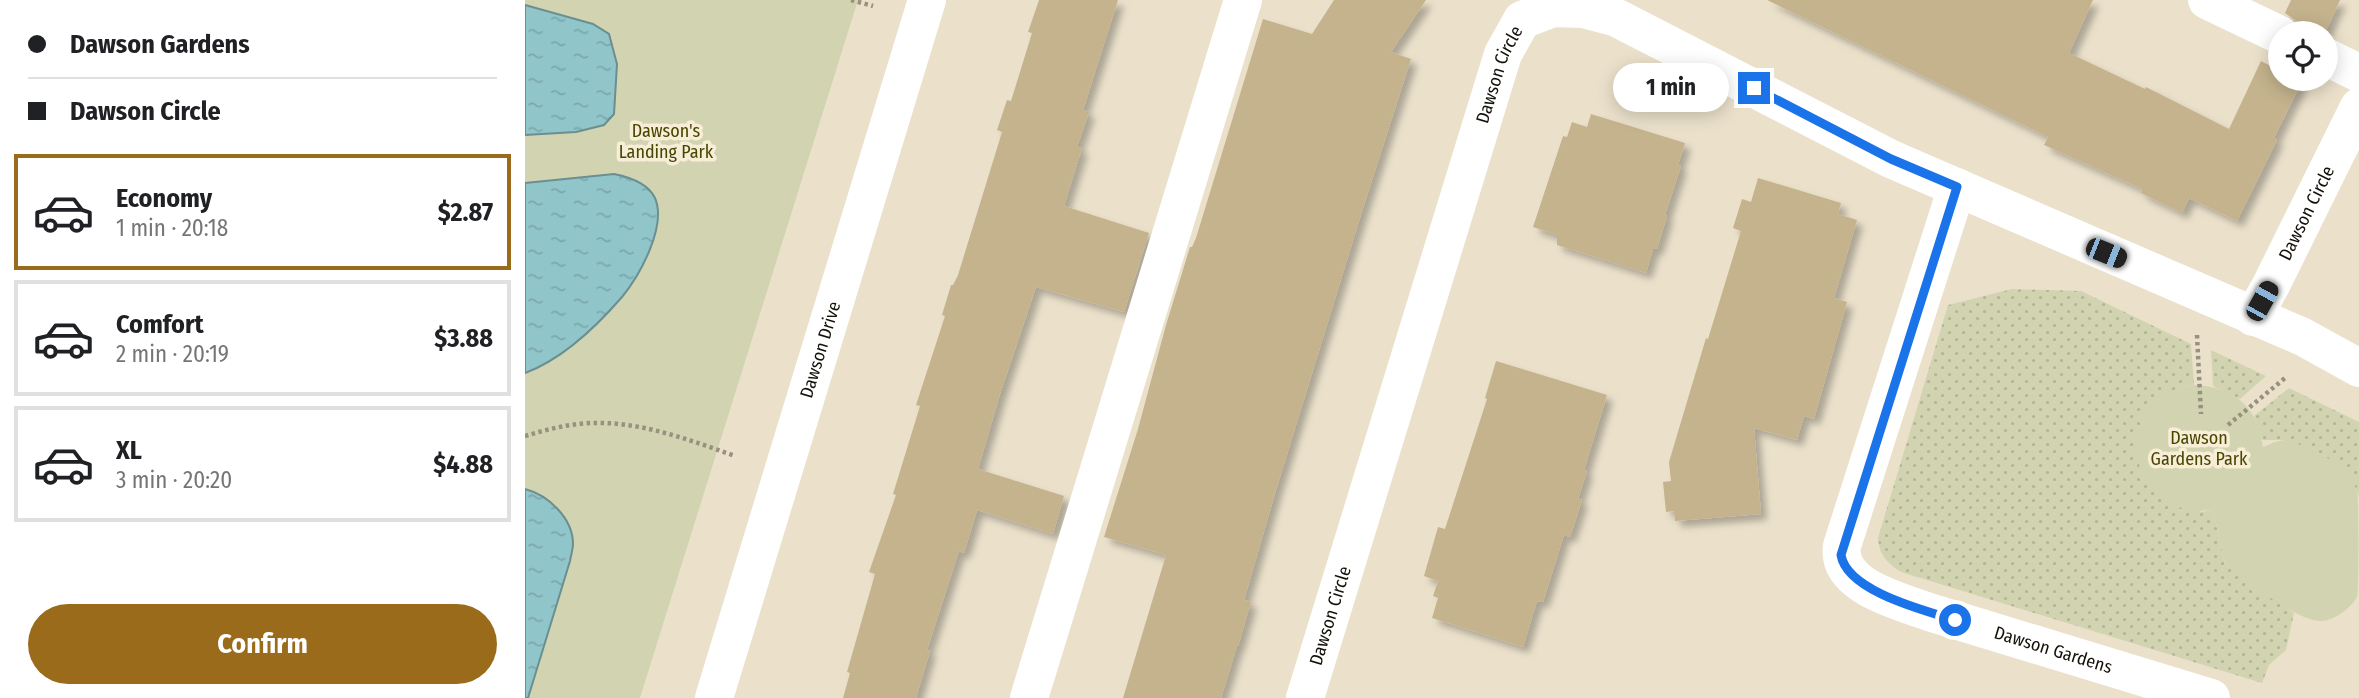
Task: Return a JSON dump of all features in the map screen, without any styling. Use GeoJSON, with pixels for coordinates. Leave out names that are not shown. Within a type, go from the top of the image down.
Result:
{"type":"FeatureCollection","features":[{"type":"Feature","properties":{"kind":"street","name":"Dawson Drive"},"geometry":{"type":"LineString","coordinates":[[714,698],[927,0]]}},
{"type":"Feature","properties":{"kind":"street"},"geometry":{"type":"LineString","coordinates":[[1030,698],[1243,0]]}},
{"type":"Feature","properties":{"kind":"street"},"geometry":{"type":"LineString","coordinates":[[2207,0],[2268,29]]}},
{"type":"Feature","properties":{"kind":"street","name":"Dawson Circle"},"geometry":{"type":"LineString","coordinates":[[1305,698],[1503,54],[1522,20],[1553,8],[1583,9],[1617,18],[1891,159],[2303,337],[2359,368]]}},
{"type":"Feature","properties":{"kind":"street"},"geometry":{"type":"LineString","coordinates":[[2338,63],[2359,73]]}},
{"type":"Feature","properties":{"kind":"street","name":"Dawson Circle"},"geometry":{"type":"LineString","coordinates":[[2253,317],[2359,107]]}},
{"type":"Feature","properties":{"kind":"street","name":"Dawson Gardens"},"geometry":{"type":"LineString","coordinates":[[1957,187],[1842,546],[1842,565],[1856,580],[1929,612],[2211,698]]}},
{"type":"Feature","properties":{"kind":"path"},"geometry":{"type":"LineString","coordinates":[[851,0],[873,6]]}},
{"type":"Feature","properties":{"kind":"path"},"geometry":{"type":"LineString","coordinates":[[2197,335],[2201,414]]}},
{"type":"Feature","properties":{"kind":"path"},"geometry":{"type":"LineString","coordinates":[[2228,425],[2285,377]]}},
{"type":"Feature","properties":{"kind":"path"},"geometry":{"type":"LineString","coordinates":[[525,436],[576,424],[630,425],[672,435],[735,456]]}},
{"type":"Feature","properties":{"kind":"green space","name":"Dawson's Landing Park"},"geometry":{"type":"Polygon","coordinates":[[[525,0],[858,0],[640,698],[525,698],[525,0]]]}},
{"type":"Feature","properties":{"kind":"green space"},"geometry":{"type":"Polygon","coordinates":[[[2012,289],[2081,291],[2191,344],[2194,385],[2183,387],[2157,400],[2201,512],[2213,510],[2225,564],[2294,613],[2286,650],[2269,665],[2262,683],[1901,572],[1885,558],[1878,538],[1948,305],[2012,289]]]}},
{"type":"Feature","properties":{"kind":"green space"},"geometry":{"type":"Polygon","coordinates":[[[2211,350],[2266,376],[2240,399],[2213,386],[2211,350]]]}},
{"type":"Feature","properties":{"kind":"green space","name":"Dawson Gardens Park"},"geometry":{"type":"Polygon","coordinates":[[[2194,385],[2221,390],[2242,401],[2255,420],[2263,447],[2281,441],[2305,446],[2336,464],[2352,481],[2358,497],[2358,591],[2357,597],[2342,613],[2322,621],[2311,619],[2272,599],[2225,564],[2213,510],[2183,508],[2160,497],[2145,478],[2137,456],[2138,433],[2147,411],[2166,394],[2194,385]]]}},
{"type":"Feature","properties":{"kind":"green space"},"geometry":{"type":"Polygon","coordinates":[[[2289,388],[2359,422],[2359,497],[2357,490],[2325,456],[2281,440],[2262,440],[2254,416],[2289,388]]]}},
{"type":"Feature","properties":{"kind":"water"},"geometry":{"type":"Polygon","coordinates":[[[525,5],[593,24],[609,34],[617,64],[614,114],[604,125],[576,132],[525,135],[525,5]]]}},
{"type":"Feature","properties":{"kind":"water"},"geometry":{"type":"Polygon","coordinates":[[[614,174],[643,185],[655,198],[657,222],[650,250],[629,288],[601,320],[566,351],[525,373],[525,183],[614,174]]]}},
{"type":"Feature","properties":{"kind":"water"},"geometry":{"type":"Polygon","coordinates":[[[525,489],[542,496],[558,509],[569,525],[573,544],[528,698],[525,698],[525,489]]]}},
{"type":"Feature","properties":{"kind":"building"},"geometry":{"type":"Polygon","coordinates":[[[1039,0],[1118,0],[1083,110],[1089,112],[1077,147],[1082,148],[1064,206],[1149,233],[1124,312],[1036,287],[1000,394],[978,469],[1064,496],[1053,534],[977,510],[964,553],[959,551],[927,650],[930,651],[916,698],[843,698],[850,673],[847,672],[875,574],[869,572],[896,495],[893,494],[920,406],[916,405],[945,316],[942,315],[951,285],[958,275],[1002,132],[997,130],[1007,100],[1011,101],[1039,0]]]}},
{"type":"Feature","properties":{"kind":"building"},"geometry":{"type":"Polygon","coordinates":[[[1334,0],[1426,0],[1391,52],[1411,59],[1276,490],[1244,600],[1251,602],[1238,646],[1221,698],[1123,698],[1166,555],[1104,537],[1138,429],[1166,325],[1190,247],[1196,238],[1263,19],[1312,34],[1334,0]]]}},
{"type":"Feature","properties":{"kind":"building"},"geometry":{"type":"Polygon","coordinates":[[[1767,0],[2093,0],[2069,53],[2145,89],[2146,87],[2229,129],[2261,61],[2268,65],[2268,91],[2297,91],[2274,138],[2277,140],[2237,221],[2189,198],[2182,213],[2141,193],[2142,189],[2044,145],[2048,137],[1767,0]]]}},
{"type":"Feature","properties":{"kind":"building"},"geometry":{"type":"Polygon","coordinates":[[[2291,0],[2340,0],[2330,21],[2297,21],[2285,13],[2291,0]]]}},
{"type":"Feature","properties":{"kind":"building"},"geometry":{"type":"Polygon","coordinates":[[[1591,114],[1685,143],[1678,165],[1681,166],[1665,215],[1667,216],[1646,273],[1557,245],[1557,235],[1533,227],[1563,136],[1567,137],[1572,122],[1587,127],[1591,114]]]}},
{"type":"Feature","properties":{"kind":"building"},"geometry":{"type":"Polygon","coordinates":[[[1758,178],[1841,203],[1838,214],[1857,220],[1834,298],[1847,302],[1814,419],[1804,416],[1797,440],[1754,428],[1761,514],[1675,521],[1674,511],[1666,512],[1663,482],[1671,481],[1669,462],[1741,231],[1733,228],[1742,199],[1751,202],[1758,178]]]}},
{"type":"Feature","properties":{"kind":"building"},"geometry":{"type":"Polygon","coordinates":[[[1496,361],[1607,395],[1584,470],[1587,471],[1578,499],[1582,500],[1570,537],[1564,535],[1543,602],[1537,601],[1523,647],[1432,618],[1438,598],[1433,596],[1438,581],[1424,576],[1438,527],[1445,529],[1487,399],[1485,398],[1496,361]]]}},
{"type":"Feature","properties":{"kind":"route"},"geometry":{"type":"LineString","coordinates":[[1754,88],[1891,159],[1957,187],[1841,555],[1842,565],[1856,580],[1888,596],[1955,620]]}}]}
